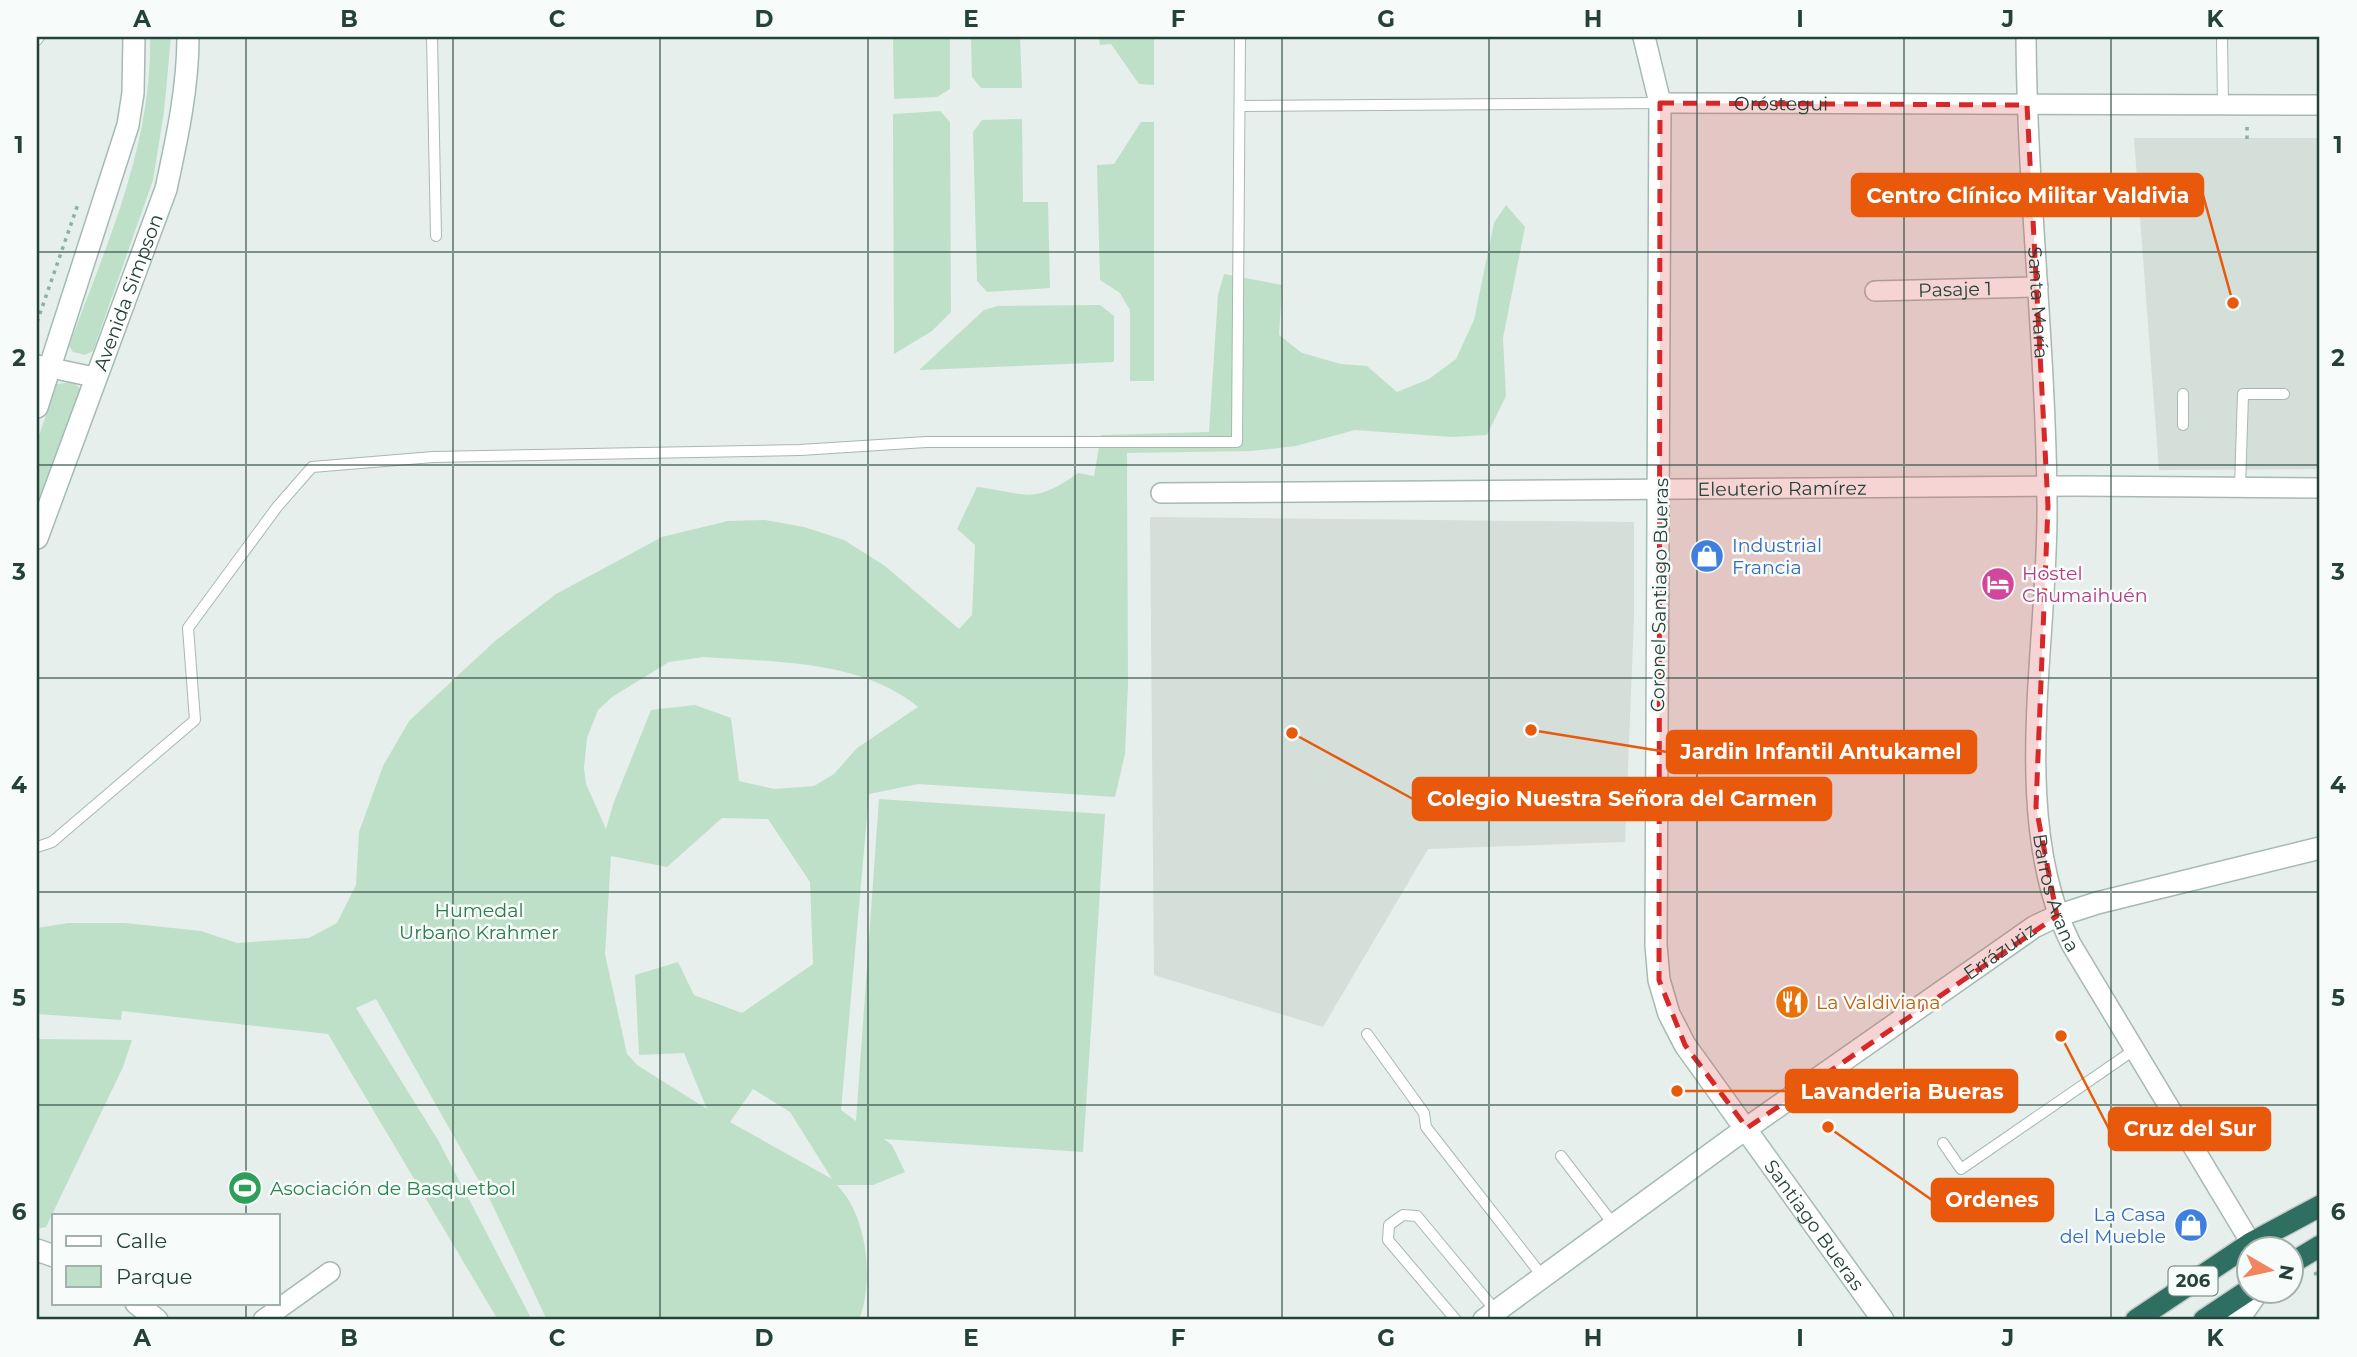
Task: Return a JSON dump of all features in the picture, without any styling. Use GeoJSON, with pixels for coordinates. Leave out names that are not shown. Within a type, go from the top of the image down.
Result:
{"type":"FeatureCollection","features":[{"type":"Feature","properties":{"kind":"highway","name":"206"},"geometry":{"type":"LineString","coordinates":[[2272,1234],[2320,1206]]}},
{"type":"Feature","properties":{"kind":"highway"},"geometry":{"type":"LineString","coordinates":[[2304,1256],[2320,1246]]}},
{"type":"Feature","properties":{"kind":"highway","name":"206"},"geometry":{"type":"LineString","coordinates":[[2136,1320],[2234,1257]]}},
{"type":"Feature","properties":{"kind":"highway","name":"206"},"geometry":{"type":"LineString","coordinates":[[2204,1320],[2234,1300]]}},
{"type":"Feature","properties":{"kind":"main road"},"geometry":{"type":"LineString","coordinates":[[37,407],[44,366],[128,125],[133,93],[134,37]]}},
{"type":"Feature","properties":{"kind":"main road","name":"Avenida Simpson"},"geometry":{"type":"LineString","coordinates":[[37,538],[94,377],[166,188],[181,120],[188,67],[188,37]]}},
{"type":"Feature","properties":{"kind":"main road","name":"Coronel Santiago Bueras"},"geometry":{"type":"LineString","coordinates":[[1644,37],[1660,103],[1660,489],[1656,794],[1659,980],[1669,1014],[1685,1045],[1747,1128]]}},
{"type":"Feature","properties":{"kind":"main road","name":"Errázuriz"},"geometry":{"type":"LineString","coordinates":[[1490,1316],[1747,1128],[2034,927],[2057,915],[2320,848]]}},
{"type":"Feature","properties":{"kind":"main road","name":"Santiago Bueras"},"geometry":{"type":"LineString","coordinates":[[1747,1128],[1883,1320]]}},
{"type":"Feature","properties":{"kind":"main road"},"geometry":{"type":"LineString","coordinates":[[137,1304],[157,1320]]}},
{"type":"Feature","properties":{"kind":"main road"},"geometry":{"type":"LineString","coordinates":[[2238,1320],[2249,1304]]}},
{"type":"Feature","properties":{"kind":"street","name":"Santa María"},"geometry":{"type":"LineString","coordinates":[[2026,37],[2027,106],[2047,486]]}},
{"type":"Feature","properties":{"kind":"street","name":"Oróstegui"},"geometry":{"type":"LineString","coordinates":[[1660,103],[2320,106]]}},
{"type":"Feature","properties":{"kind":"street","name":"Pasaje 1"},"geometry":{"type":"LineString","coordinates":[[1875,291],[2038,287]]}},
{"type":"Feature","properties":{"kind":"street"},"geometry":{"type":"LineString","coordinates":[[44,366],[94,377]]}},
{"type":"Feature","properties":{"kind":"street","name":"Eleuterio Ramírez"},"geometry":{"type":"LineString","coordinates":[[1161,493],[2047,486],[2320,488]]}},
{"type":"Feature","properties":{"kind":"street","name":"Barros Arana"},"geometry":{"type":"LineString","coordinates":[[2047,486],[2036,807],[2048,884],[2057,915],[2134,1050],[2245,1234]]}},
{"type":"Feature","properties":{"kind":"street"},"geometry":{"type":"LineString","coordinates":[[263,1320],[330,1272]]}},
{"type":"Feature","properties":{"kind":"lane"},"geometry":{"type":"LineString","coordinates":[[432,37],[436,236]]}},
{"type":"Feature","properties":{"kind":"lane"},"geometry":{"type":"LineString","coordinates":[[37,846],[52,842],[195,720],[188,628],[277,507],[312,467],[433,457],[800,450],[926,442],[1237,442],[1240,37]]}},
{"type":"Feature","properties":{"kind":"lane"},"geometry":{"type":"LineString","coordinates":[[2222,37],[2223,106]]}},
{"type":"Feature","properties":{"kind":"lane","name":"Oróstegui"},"geometry":{"type":"LineString","coordinates":[[1241,106],[1660,103]]}},
{"type":"Feature","properties":{"kind":"lane"},"geometry":{"type":"LineString","coordinates":[[2183,394],[2183,425]]}},
{"type":"Feature","properties":{"kind":"lane"},"geometry":{"type":"LineString","coordinates":[[2240,487],[2243,394],[2284,394]]}},
{"type":"Feature","properties":{"kind":"lane"},"geometry":{"type":"LineString","coordinates":[[1367,1034],[1424,1113],[1426,1127],[1543,1277]]}},
{"type":"Feature","properties":{"kind":"lane"},"geometry":{"type":"LineString","coordinates":[[1943,1143],[1961,1169],[2134,1050]]}},
{"type":"Feature","properties":{"kind":"lane"},"geometry":{"type":"LineString","coordinates":[[1561,1156],[1614,1225]]}},
{"type":"Feature","properties":{"kind":"lane"},"geometry":{"type":"LineString","coordinates":[[1455,1320],[1388,1240],[1390,1225],[1403,1215],[1417,1216],[1490,1316]]}},
{"type":"Feature","properties":{"kind":"path"},"geometry":{"type":"LineString","coordinates":[[37,322],[78,203]]}},
{"type":"Feature","properties":{"kind":"highlighted area"},"geometry":{"type":"Polygon","coordinates":[[[1660,103],[2027,105],[2048,506],[2036,807],[2057,916],[1747,1128],[1685,1045],[1659,980],[1660,103]]]}},
{"type":"Feature","properties":{"kind":"shaded area"},"geometry":{"type":"Polygon","coordinates":[[[2134,138],[2320,138],[2320,469],[2159,470],[2134,138]]]}},
{"type":"Feature","properties":{"kind":"shaded area"},"geometry":{"type":"Polygon","coordinates":[[[1150,517],[1634,522],[1634,618],[1625,842],[1428,849],[1323,1027],[1154,975],[1150,517]]]}},
{"type":"Feature","properties":{"kind":"green space"},"geometry":{"type":"Polygon","coordinates":[[[150,37],[171,37],[164,112],[153,180],[93,351],[85,355],[73,352],[69,346],[111,233],[135,156],[149,77],[150,37]]]}},
{"type":"Feature","properties":{"kind":"green space"},"geometry":{"type":"Polygon","coordinates":[[[893,37],[950,37],[950,89],[937,97],[894,99],[893,37]]]}},
{"type":"Feature","properties":{"kind":"green space"},"geometry":{"type":"Polygon","coordinates":[[[971,37],[1020,37],[1022,88],[981,88],[972,77],[971,37]]]}},
{"type":"Feature","properties":{"kind":"green space"},"geometry":{"type":"Polygon","coordinates":[[[1099,37],[1154,37],[1154,85],[1139,84],[1111,44],[1100,45],[1099,37]]]}},
{"type":"Feature","properties":{"kind":"green space"},"geometry":{"type":"Polygon","coordinates":[[[940,111],[950,122],[951,312],[932,331],[894,354],[893,114],[940,111]]]}},
{"type":"Feature","properties":{"kind":"green space"},"geometry":{"type":"Polygon","coordinates":[[[1022,119],[1023,202],[1048,202],[1050,288],[987,292],[977,281],[973,132],[982,120],[1022,119]]]}},
{"type":"Feature","properties":{"kind":"green space"},"geometry":{"type":"Polygon","coordinates":[[[1141,122],[1154,122],[1154,381],[1130,381],[1130,310],[1120,293],[1100,280],[1097,165],[1114,164],[1141,122]]]}},
{"type":"Feature","properties":{"kind":"green space","name":"Humedal Urbano Krahmer"},"geometry":{"type":"Polygon","coordinates":[[[1506,205],[1525,227],[1503,338],[1506,396],[1487,435],[1452,437],[1355,430],[1296,446],[1252,451],[1127,453],[1128,684],[1125,754],[1115,797],[918,784],[869,794],[841,1110],[856,1121],[879,799],[1105,814],[1083,1152],[884,1139],[892,1145],[905,1172],[873,1185],[837,1185],[856,1214],[862,1231],[867,1268],[864,1304],[859,1320],[547,1320],[491,1202],[376,999],[356,1008],[438,1140],[532,1320],[498,1320],[328,1034],[122,1011],[121,1020],[37,1014],[37,928],[68,923],[125,923],[201,931],[237,943],[309,938],[337,923],[356,885],[359,832],[383,766],[409,721],[495,641],[556,594],[662,537],[728,521],[765,520],[804,527],[844,540],[885,566],[959,629],[972,615],[975,545],[957,529],[977,487],[1029,495],[1050,490],[1078,473],[1094,476],[1101,435],[1209,432],[1218,295],[1224,274],[1282,285],[1279,335],[1302,353],[1341,364],[1367,366],[1397,392],[1429,379],[1456,359],[1474,320],[1494,223],[1506,205]],[[704,657],[669,662],[612,697],[598,710],[587,738],[584,768],[586,784],[606,829],[651,710],[695,705],[731,718],[739,781],[774,789],[814,786],[834,774],[857,748],[918,707],[871,680],[844,672],[788,663],[704,657]],[[722,818],[667,867],[611,856],[605,954],[627,1054],[637,1065],[707,1109],[684,1053],[639,1055],[635,975],[678,962],[694,995],[742,1013],[813,964],[810,882],[768,819],[722,818]],[[753,1089],[730,1122],[832,1179],[790,1112],[753,1089]]]}},
{"type":"Feature","properties":{"kind":"green space"},"geometry":{"type":"Polygon","coordinates":[[[1100,305],[1114,316],[1114,362],[919,370],[984,310],[998,306],[1100,305]]]}},
{"type":"Feature","properties":{"kind":"green space"},"geometry":{"type":"Polygon","coordinates":[[[72,382],[81,389],[37,512],[37,441],[57,384],[72,382]]]}},
{"type":"Feature","properties":{"kind":"green space"},"geometry":{"type":"Polygon","coordinates":[[[37,1039],[132,1040],[123,1067],[46,1227],[37,1229],[37,1039]]]}},
{"type":"Feature","properties":{"kind":"place","name":"Centro Clínico Militar Valdivia"},"geometry":{"type":"Point","coordinates":[2233,303]}},
{"type":"Feature","properties":{"kind":"place","name":"Industrial Francia"},"geometry":{"type":"Point","coordinates":[1707,556]}},
{"type":"Feature","properties":{"kind":"place","name":"Hostel Chumaihuén"},"geometry":{"type":"Point","coordinates":[1998,584]}},
{"type":"Feature","properties":{"kind":"place","name":"Jardin Infantil Antukamel"},"geometry":{"type":"Point","coordinates":[1531,730]}},
{"type":"Feature","properties":{"kind":"place","name":"Colegio Nuestra Señora del Carmen"},"geometry":{"type":"Point","coordinates":[1292,733]}},
{"type":"Feature","properties":{"kind":"place","name":"La Valdiviana"},"geometry":{"type":"Point","coordinates":[1792,1002]}},
{"type":"Feature","properties":{"kind":"place","name":"Cruz del Sur"},"geometry":{"type":"Point","coordinates":[2061,1036]}},
{"type":"Feature","properties":{"kind":"place","name":"Lavanderia Bueras"},"geometry":{"type":"Point","coordinates":[1677,1091]}},
{"type":"Feature","properties":{"kind":"place","name":"Ordenes"},"geometry":{"type":"Point","coordinates":[1828,1127]}},
{"type":"Feature","properties":{"kind":"place","name":"Asociación de Basquetbol"},"geometry":{"type":"Point","coordinates":[245,1188]}},
{"type":"Feature","properties":{"kind":"place","name":"La Casa del Mueble"},"geometry":{"type":"Point","coordinates":[2191,1225]}}]}
